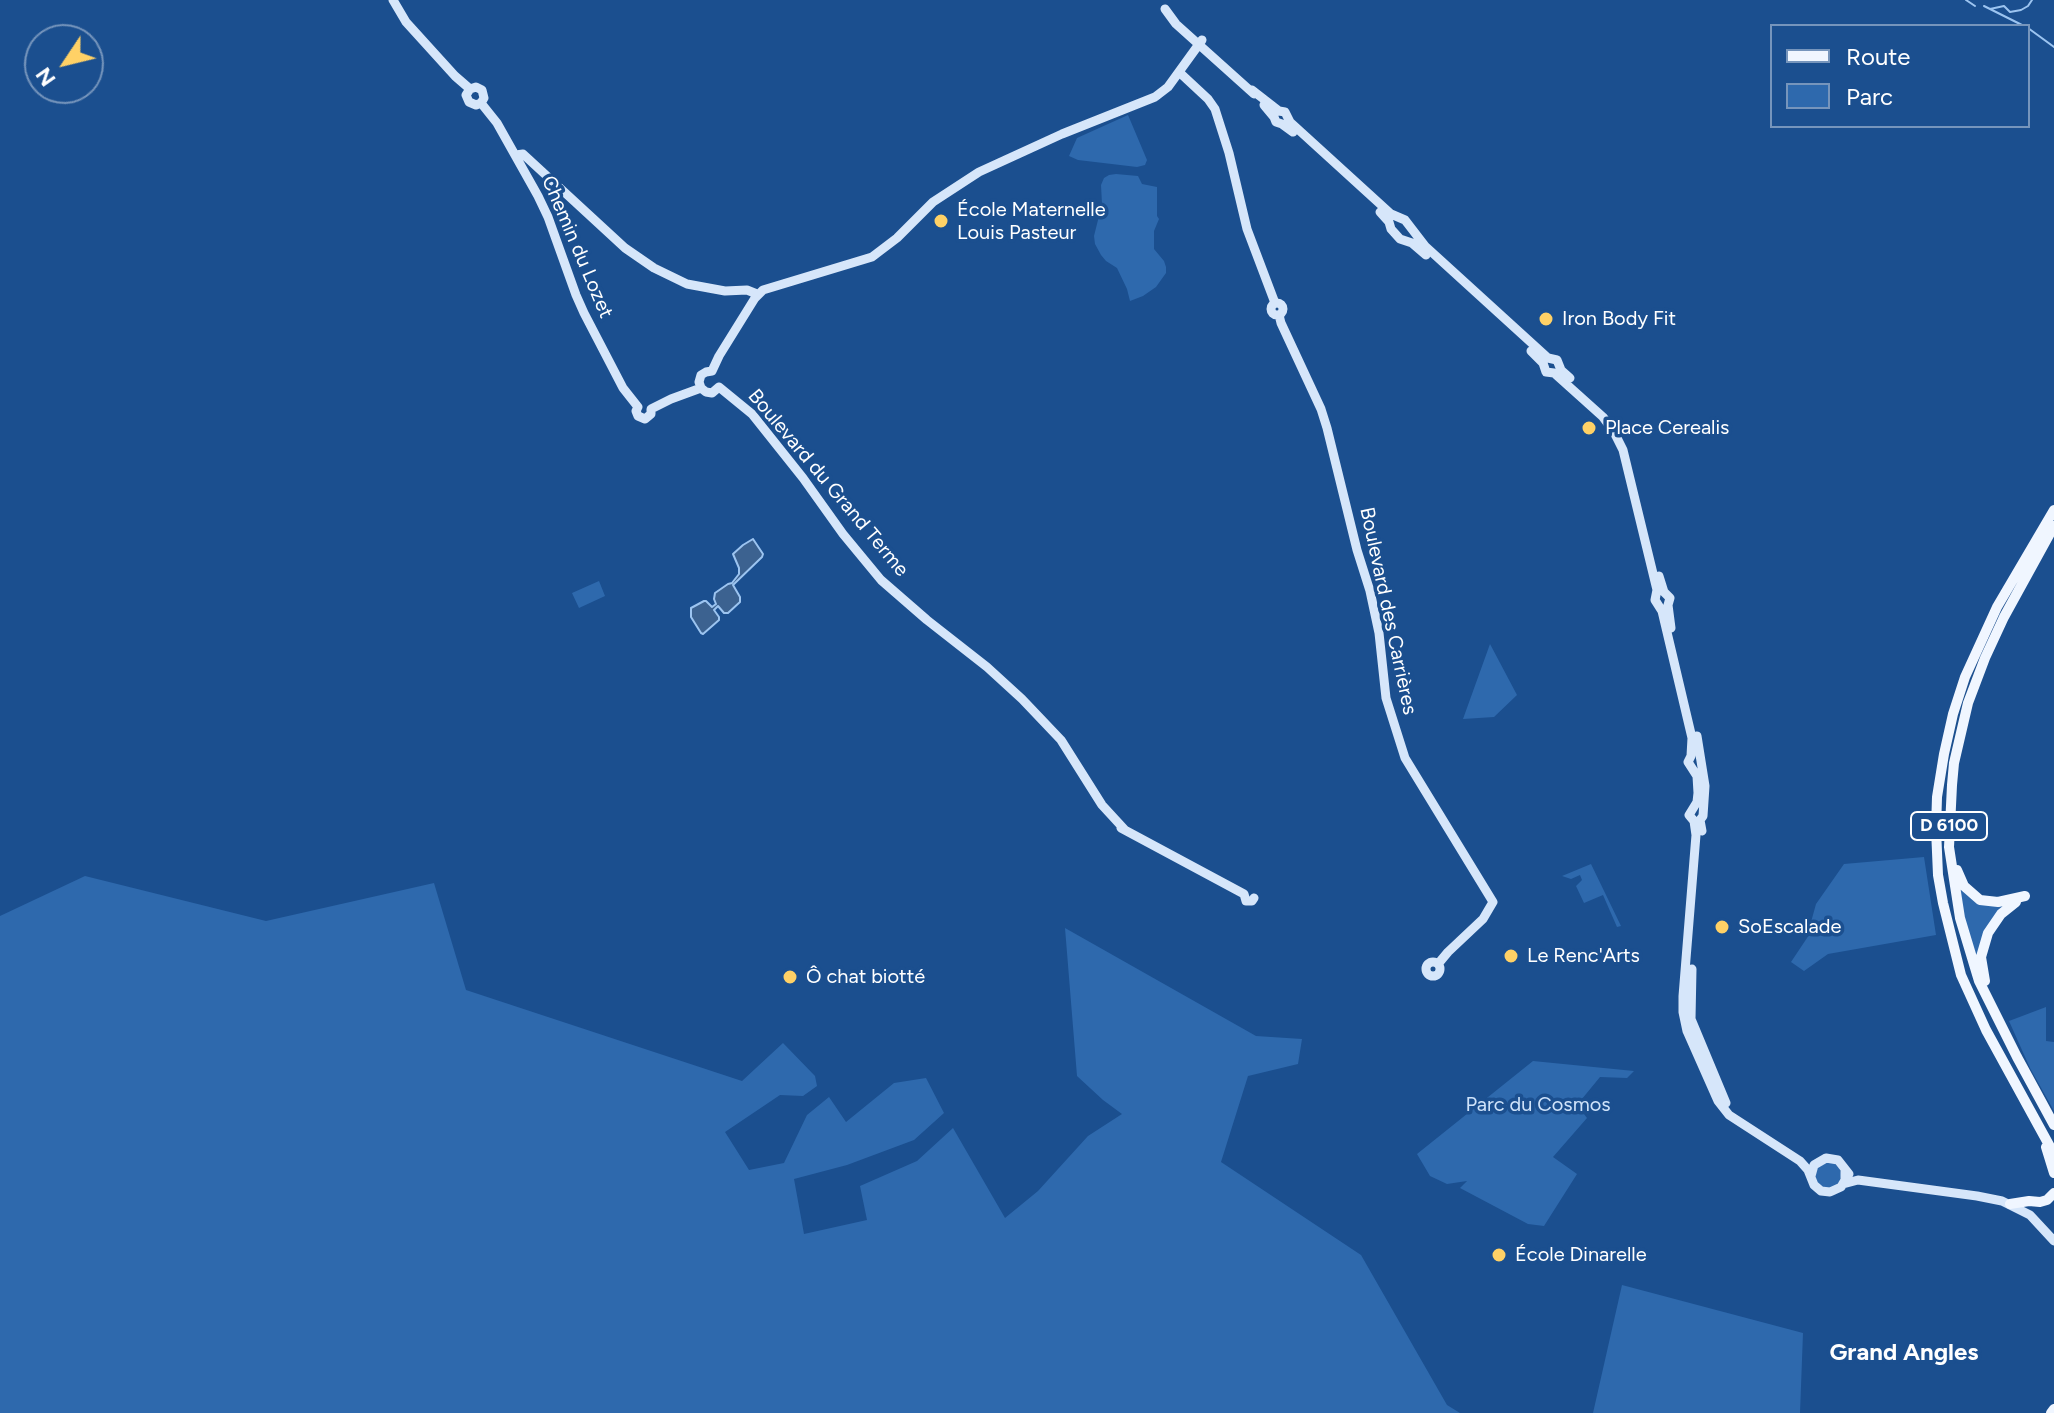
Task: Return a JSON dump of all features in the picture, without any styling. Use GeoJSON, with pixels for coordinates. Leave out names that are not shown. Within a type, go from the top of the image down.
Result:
{"type":"FeatureCollection","features":[{"type":"Feature","properties":{"kind":"main road","name":"D 6100"},"geometry":{"type":"LineString","coordinates":[[2054,510],[1997,607],[1965,677],[1944,754],[1936,829],[1938,875],[1961,975],[1986,1030],[2054,1154]]}},
{"type":"Feature","properties":{"kind":"main road","name":"D 6100"},"geometry":{"type":"LineString","coordinates":[[2054,526],[1985,658],[1962,725],[1952,785],[1949,847],[1955,897],[1972,962],[1994,1013],[2054,1125]]}},
{"type":"Feature","properties":{"kind":"main road"},"geometry":{"type":"LineString","coordinates":[[1952,785],[1957,869],[1964,886],[1972,895],[1989,902],[2025,896],[2010,905],[1995,921],[1984,944],[1982,969],[1994,1013]]}},
{"type":"Feature","properties":{"kind":"main road"},"geometry":{"type":"LineString","coordinates":[[2040,1130],[2054,1173]]}},
{"type":"Feature","properties":{"kind":"main road"},"geometry":{"type":"LineString","coordinates":[[2010,1204],[2040,1202],[2054,1193]]}},
{"type":"Feature","properties":{"kind":"street","name":"Chemin du Lozet"},"geometry":{"type":"LineString","coordinates":[[393,0],[416,34],[470,89],[466,95],[469,102],[474,105],[481,103],[497,123],[516,155],[548,217],[584,313],[627,395],[638,407],[637,414],[642,419],[650,417],[651,409],[701,388]]}},
{"type":"Feature","properties":{"kind":"street"},"geometry":{"type":"LineString","coordinates":[[1155,0],[1176,24],[1238,74],[1241,81],[1276,114],[1285,112],[1285,121],[1392,219],[1393,232],[1400,239],[1411,238]]}},
{"type":"Feature","properties":{"kind":"street"},"geometry":{"type":"LineString","coordinates":[[712,371],[715,361],[757,294],[767,287],[872,257],[897,238],[933,202],[979,172],[1062,134],[1155,97],[1168,87],[1200,42]]}},
{"type":"Feature","properties":{"kind":"street","name":"Boulevard des Carrières"},"geometry":{"type":"LineString","coordinates":[[1179,72],[1215,109],[1247,229],[1275,303],[1271,307],[1272,312],[1279,315],[1321,409],[1379,633],[1386,698],[1405,758],[1493,902],[1483,919],[1438,964]]}},
{"type":"Feature","properties":{"kind":"street"},"geometry":{"type":"LineString","coordinates":[[516,155],[523,154],[625,248],[654,268],[687,284],[725,291],[747,290],[757,294]]}},
{"type":"Feature","properties":{"kind":"street"},"geometry":{"type":"LineString","coordinates":[[524,170],[540,171]]}},
{"type":"Feature","properties":{"kind":"street"},"geometry":{"type":"LineString","coordinates":[[1392,219],[1401,217],[1410,225],[1411,238],[1438,266],[1546,361],[1555,359],[1557,369],[1610,425],[1626,458],[1661,593],[1656,603],[1664,606],[1695,756],[1688,762],[1695,771],[1697,802],[1689,812],[1690,817],[1697,820],[1702,835],[1690,1011],[1694,1031],[1722,1095],[1743,1124]]}},
{"type":"Feature","properties":{"kind":"street"},"geometry":{"type":"LineString","coordinates":[[712,371],[719,376],[719,387],[709,393],[701,388],[701,375],[712,371]]}},
{"type":"Feature","properties":{"kind":"street","name":"Boulevard du Grand Terme"},"geometry":{"type":"LineString","coordinates":[[719,387],[752,414],[881,580],[987,667],[1067,747],[1102,805],[1125,830],[1244,894]]}},
{"type":"Feature","properties":{"kind":"street"},"geometry":{"type":"LineString","coordinates":[[1697,820],[1683,1005],[1687,1031],[1695,1052],[1718,1101],[1729,1115],[1800,1161],[1814,1185],[1825,1192],[1835,1191],[1843,1184],[1858,1180],[1977,1196],[2010,1204],[2030,1215],[2054,1241]]}},
{"type":"Feature","properties":{"kind":"street"},"geometry":{"type":"LineString","coordinates":[[1800,1161],[1834,1159],[1858,1180]]}},
{"type":"Feature","properties":{"kind":"street"},"geometry":{"type":"LineString","coordinates":[[1811,1176],[1818,1161]]}},
{"type":"Feature","properties":{"kind":"street"},"geometry":{"type":"LineString","coordinates":[[1843,1184],[1845,1170]]}},
{"type":"Feature","properties":{"kind":"green space"},"geometry":{"type":"Polygon","coordinates":[[[1128,115],[1147,160],[1145,165],[1137,167],[1078,160],[1069,156],[1077,138],[1128,115]]]}},
{"type":"Feature","properties":{"kind":"green space"},"geometry":{"type":"Polygon","coordinates":[[[1116,174],[1138,176],[1142,184],[1157,187],[1159,219],[1154,231],[1154,249],[1166,267],[1166,273],[1156,287],[1130,301],[1117,268],[1101,255],[1094,236],[1102,204],[1101,185],[1104,178],[1116,174]]]}},
{"type":"Feature","properties":{"kind":"green space"},"geometry":{"type":"Polygon","coordinates":[[[599,581],[605,596],[579,608],[572,593],[599,581]]]}},
{"type":"Feature","properties":{"kind":"green space"},"geometry":{"type":"Polygon","coordinates":[[[1490,644],[1517,695],[1494,717],[1463,719],[1490,644]]]}},
{"type":"Feature","properties":{"kind":"green space"},"geometry":{"type":"Polygon","coordinates":[[[1924,857],[1936,935],[1828,954],[1804,971],[1791,962],[1815,926],[1811,922],[1816,904],[1844,864],[1924,857]]]}},
{"type":"Feature","properties":{"kind":"green space"},"geometry":{"type":"Polygon","coordinates":[[[1591,864],[1621,926],[1617,927],[1603,895],[1584,903],[1576,886],[1582,880],[1580,875],[1571,879],[1562,876],[1591,864]]]}},
{"type":"Feature","properties":{"kind":"green space"},"geometry":{"type":"Polygon","coordinates":[[[85,876],[266,921],[434,883],[466,990],[742,1081],[783,1043],[815,1076],[817,1086],[803,1096],[780,1095],[725,1132],[749,1170],[784,1163],[807,1115],[829,1097],[846,1122],[894,1083],[926,1078],[944,1113],[914,1140],[847,1165],[794,1179],[804,1234],[867,1220],[860,1186],[917,1161],[953,1128],[1005,1218],[1038,1191],[1088,1136],[1122,1114],[1077,1076],[1065,928],[1256,1036],[1302,1039],[1298,1064],[1248,1076],[1221,1162],[1361,1255],[1447,1405],[1460,1413],[0,1413],[0,916],[85,876]]]}},
{"type":"Feature","properties":{"kind":"green space"},"geometry":{"type":"Polygon","coordinates":[[[1956,881],[1962,889],[2007,904],[2001,909],[1979,966],[1964,919],[1956,881]]]}},
{"type":"Feature","properties":{"kind":"green space"},"geometry":{"type":"Polygon","coordinates":[[[2046,1007],[2046,1041],[2054,1042],[2054,1111],[2009,1021],[2046,1007]]]}},
{"type":"Feature","properties":{"kind":"green space","name":"Parc du Cosmos"},"geometry":{"type":"Polygon","coordinates":[[[1533,1061],[1634,1071],[1627,1078],[1600,1077],[1577,1105],[1587,1118],[1553,1157],[1577,1174],[1544,1226],[1528,1224],[1460,1188],[1467,1181],[1447,1184],[1430,1176],[1417,1154],[1533,1061]]]}},
{"type":"Feature","properties":{"kind":"green space"},"geometry":{"type":"Polygon","coordinates":[[[1828,1162],[1837,1166],[1841,1175],[1837,1184],[1828,1188],[1819,1184],[1815,1175],[1819,1166],[1828,1162]]]}},
{"type":"Feature","properties":{"kind":"green space"},"geometry":{"type":"Polygon","coordinates":[[[1622,1285],[1803,1333],[1800,1413],[1593,1413],[1622,1285]]]}},
{"type":"Feature","properties":{"kind":"shaded area"},"geometry":{"type":"Polygon","coordinates":[[[753,539],[763,554],[733,585],[740,602],[728,613],[718,606],[714,610],[719,620],[701,633],[691,617],[691,608],[704,601],[712,607],[716,604],[715,593],[732,583],[739,574],[733,554],[753,539]]]}},
{"type":"Feature","properties":{"kind":"waterway"},"geometry":{"type":"LineString","coordinates":[[1966,0],[1975,6]]}},
{"type":"Feature","properties":{"kind":"waterway"},"geometry":{"type":"LineString","coordinates":[[1990,9],[2004,6],[2010,12],[2021,10],[2032,0]]}},
{"type":"Feature","properties":{"kind":"waterway"},"geometry":{"type":"LineString","coordinates":[[1984,6],[2020,24]]}},
{"type":"Feature","properties":{"kind":"waterway"},"geometry":{"type":"LineString","coordinates":[[2030,29],[2054,47]]}},
{"type":"Feature","properties":{"kind":"place","name":"École Maternelle Louis Pasteur"},"geometry":{"type":"Point","coordinates":[941,221]}},
{"type":"Feature","properties":{"kind":"place","name":"Iron Body Fit"},"geometry":{"type":"Point","coordinates":[1546,319]}},
{"type":"Feature","properties":{"kind":"place","name":"Place Cerealis"},"geometry":{"type":"Point","coordinates":[1589,428]}},
{"type":"Feature","properties":{"kind":"place","name":"SoEscalade"},"geometry":{"type":"Point","coordinates":[1722,927]}},
{"type":"Feature","properties":{"kind":"place","name":"Le Renc'Arts"},"geometry":{"type":"Point","coordinates":[1511,956]}},
{"type":"Feature","properties":{"kind":"place","name":"Ô chat biotté"},"geometry":{"type":"Point","coordinates":[790,977]}},
{"type":"Feature","properties":{"kind":"place","name":"École Dinarelle"},"geometry":{"type":"Point","coordinates":[1499,1255]}},
{"type":"Feature","properties":{"kind":"district","name":"Grand Angles"},"geometry":{"type":"Point","coordinates":[1904,1353]}}]}
